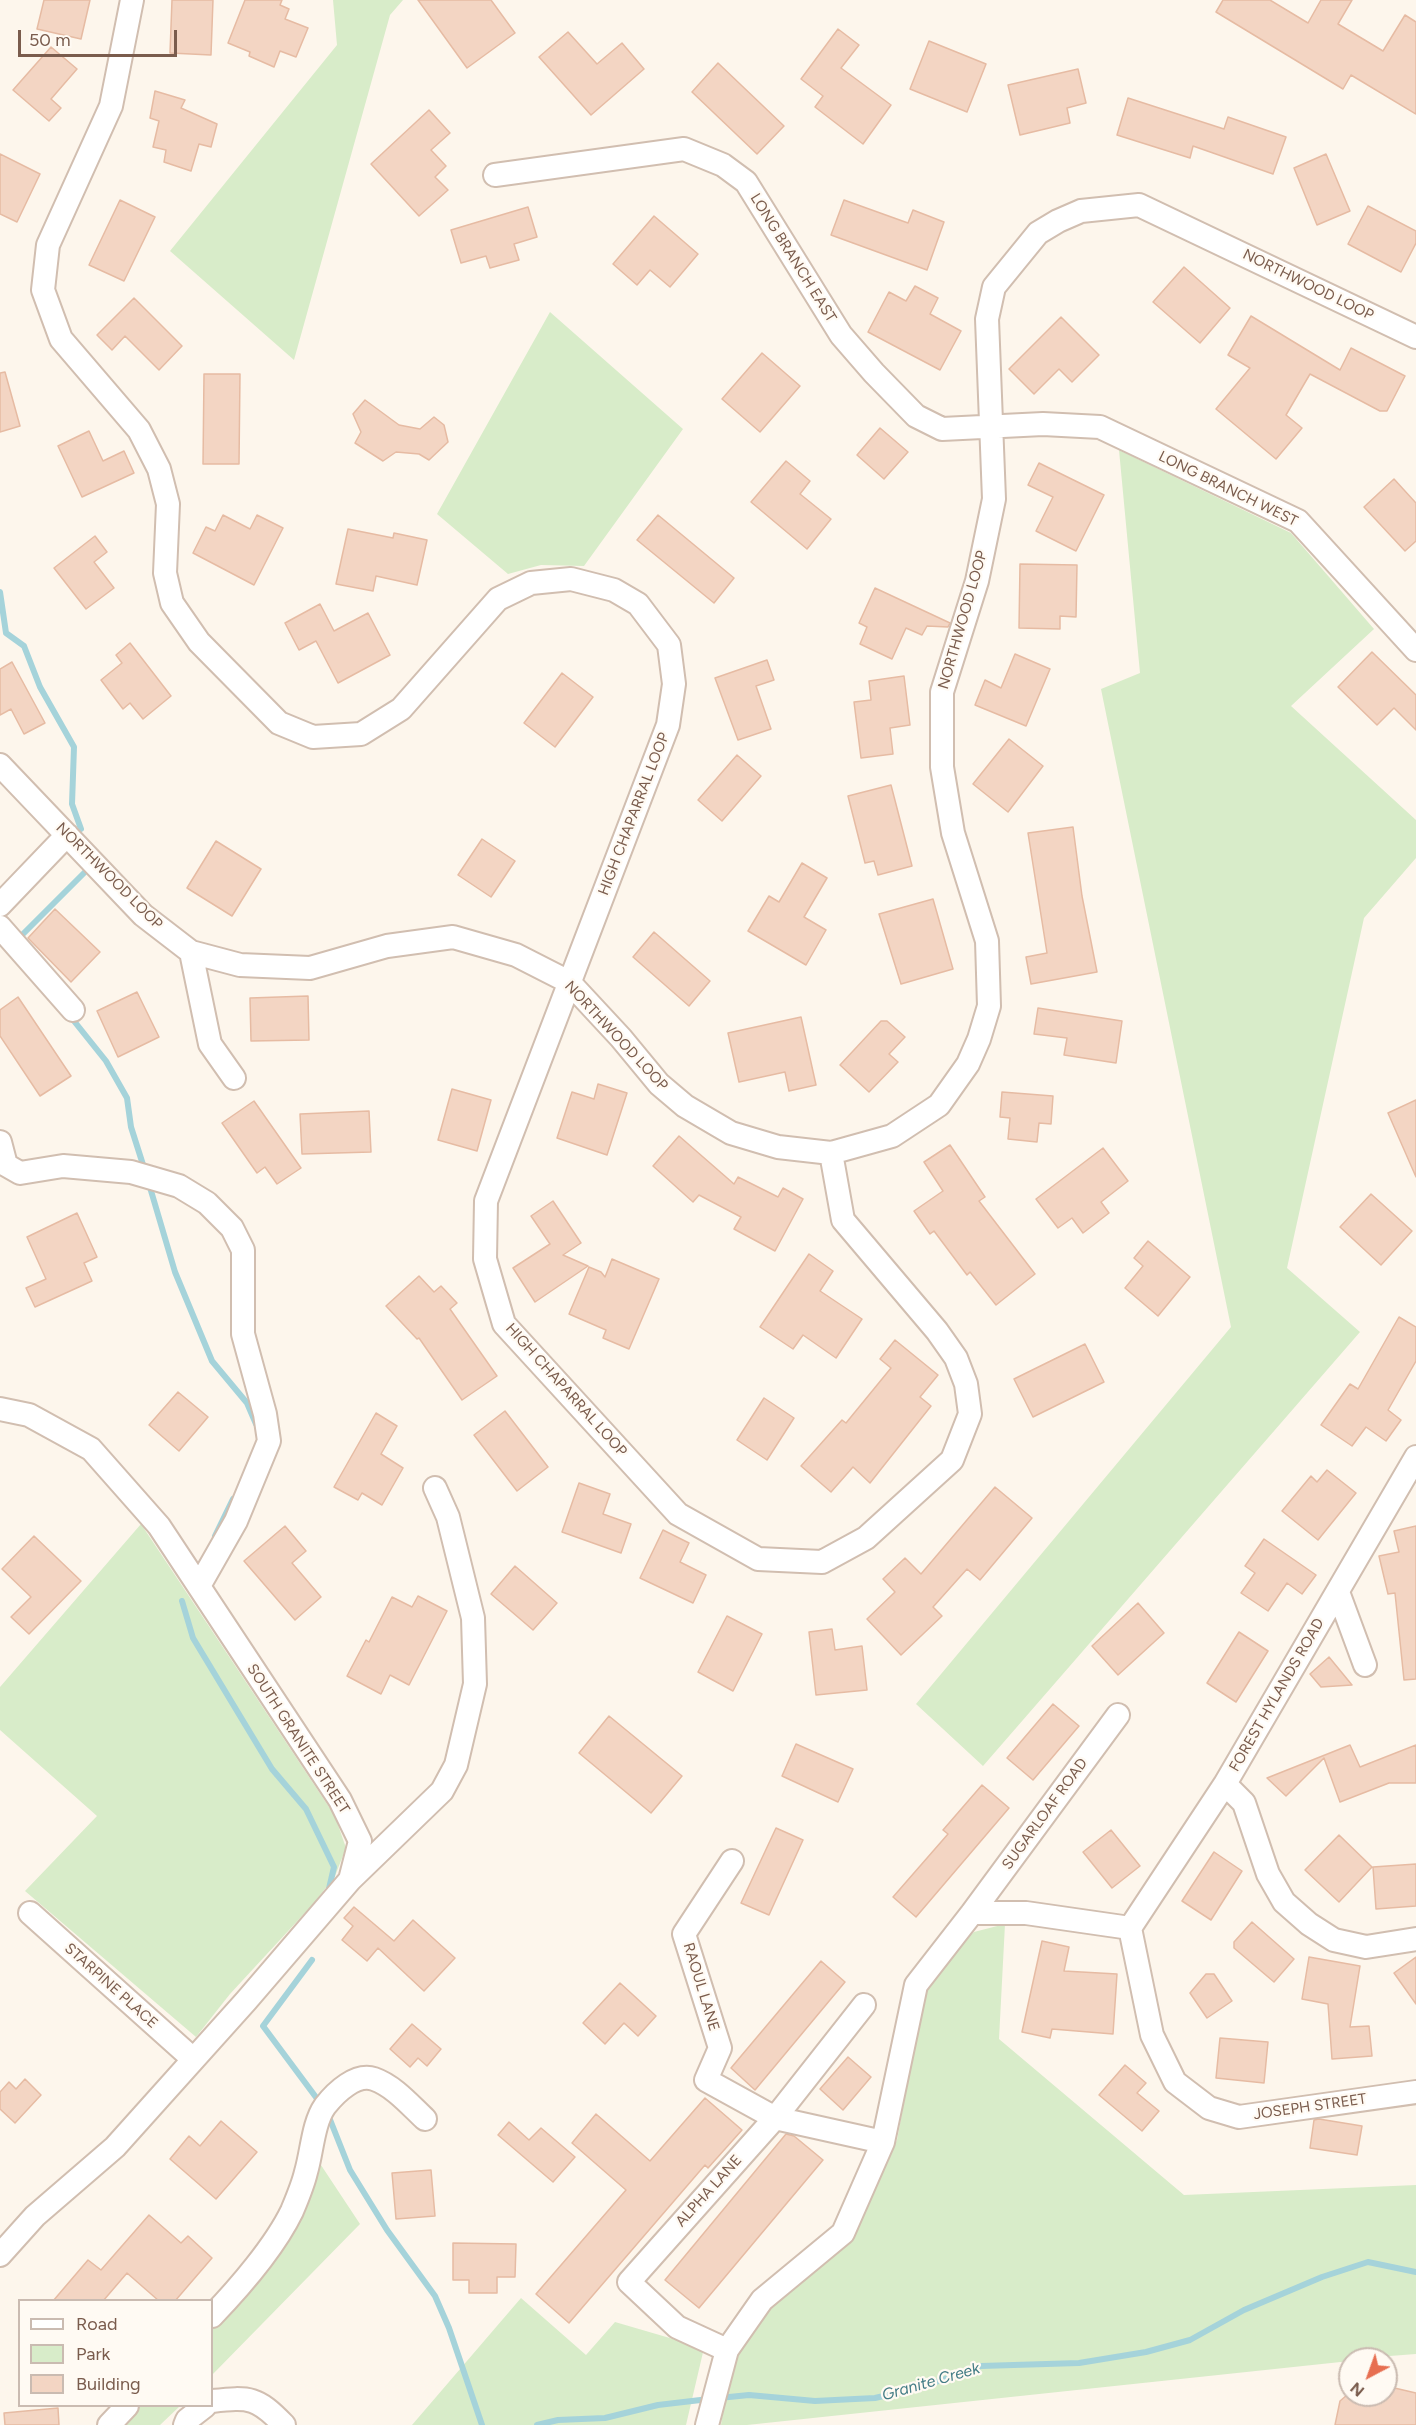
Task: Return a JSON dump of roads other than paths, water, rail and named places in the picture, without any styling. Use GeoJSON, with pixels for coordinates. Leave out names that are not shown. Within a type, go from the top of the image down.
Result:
{"type":"FeatureCollection","features":[{"type":"Feature","properties":{"kind":"street","name":"HIGH CHAPARRAL LOOP"},"geometry":{"type":"LineString","coordinates":[[132,0],[111,106],[48,245],[43,290],[61,339],[139,430],[159,469],[168,504],[165,573],[172,603],[199,642],[279,723],[314,737],[361,734],[401,709],[498,599],[531,583],[571,579],[614,590],[638,604],[669,645],[674,684],[668,725],[486,1201],[485,1259],[504,1324],[678,1514],[758,1559],[822,1562],[866,1538],[952,1460],[970,1414],[966,1384],[956,1358],[937,1331],[843,1220],[831,1153]]}},
{"type":"Feature","properties":{"kind":"street","name":"LONG BRANCH EAST"},"geometry":{"type":"LineString","coordinates":[[495,175],[684,149],[723,165],[746,182],[841,335],[916,416],[942,429],[991,427]]}},
{"type":"Feature","properties":{"kind":"street","name":"NORTHWOOD LOOP"},"geometry":{"type":"LineString","coordinates":[[0,765],[143,915],[191,952],[240,965],[310,968],[387,946],[453,937],[516,955],[569,982],[621,1038],[659,1084],[685,1106],[730,1133],[778,1147],[831,1153],[892,1136],[939,1105],[968,1064],[980,1039],[989,1006],[987,940],[953,834],[942,767],[942,692],[977,581],[994,499],[987,319],[994,287],[1038,233],[1058,221],[1081,210],[1139,205],[1416,337]]}},
{"type":"Feature","properties":{"kind":"street","name":"LONG BRANCH WEST"},"geometry":{"type":"LineString","coordinates":[[991,427],[1043,424],[1100,428],[1298,521],[1416,650]]}},
{"type":"Feature","properties":{"kind":"street"},"geometry":{"type":"LineString","coordinates":[[0,905],[67,835]]}},
{"type":"Feature","properties":{"kind":"street"},"geometry":{"type":"LineString","coordinates":[[0,927],[73,1010]]}},
{"type":"Feature","properties":{"kind":"street"},"geometry":{"type":"LineString","coordinates":[[191,952],[210,1044],[234,1078]]}},
{"type":"Feature","properties":{"kind":"street"},"geometry":{"type":"LineString","coordinates":[[0,1142],[6,1165],[20,1173],[63,1166],[131,1172],[179,1186],[207,1203],[232,1228],[243,1250],[243,1334],[266,1414],[269,1441],[236,1521],[199,1586]]}},
{"type":"Feature","properties":{"kind":"street","name":"SOUTH GRANITE STREET"},"geometry":{"type":"LineString","coordinates":[[0,1409],[29,1415],[91,1449],[159,1526],[340,1800],[360,1841],[350,1880],[299,1939],[115,2147],[35,2216],[0,2254]]}},
{"type":"Feature","properties":{"kind":"street","name":"FOREST HYLANDS ROAD"},"geometry":{"type":"LineString","coordinates":[[1130,1928],[1226,1784],[1416,1457]]}},
{"type":"Feature","properties":{"kind":"street"},"geometry":{"type":"LineString","coordinates":[[350,1880],[442,1791],[456,1766],[475,1684],[473,1618],[448,1517],[435,1488]]}},
{"type":"Feature","properties":{"kind":"street"},"geometry":{"type":"LineString","coordinates":[[1338,1592],[1365,1665]]}},
{"type":"Feature","properties":{"kind":"street","name":"SUGARLOAF ROAD"},"geometry":{"type":"LineString","coordinates":[[972,1913],[1118,1715]]}},
{"type":"Feature","properties":{"kind":"street"},"geometry":{"type":"LineString","coordinates":[[1226,1784],[1244,1803],[1268,1874],[1284,1902],[1309,1924],[1334,1940],[1366,1947],[1416,1939]]}},
{"type":"Feature","properties":{"kind":"street","name":"RAOUL LANE"},"geometry":{"type":"LineString","coordinates":[[732,1861],[684,1934],[720,2048],[706,2080],[775,2118],[883,2142]]}},
{"type":"Feature","properties":{"kind":"street","name":"STARPINE PLACE"},"geometry":{"type":"LineString","coordinates":[[30,1913],[193,2059]]}},
{"type":"Feature","properties":{"kind":"street"},"geometry":{"type":"LineString","coordinates":[[707,2425],[727,2350],[762,2300],[843,2233],[883,2142],[916,1985],[972,1913],[1026,1913],[1130,1928]]}},
{"type":"Feature","properties":{"kind":"street","name":"JOSEPH STREET"},"geometry":{"type":"LineString","coordinates":[[1130,1928],[1152,2035],[1175,2082],[1209,2108],[1239,2116],[1416,2092]]}},
{"type":"Feature","properties":{"kind":"street","name":"ALPHA LANE"},"geometry":{"type":"LineString","coordinates":[[727,2350],[677,2327],[629,2282],[775,2118],[864,2005]]}},
{"type":"Feature","properties":{"kind":"street"},"geometry":{"type":"LineString","coordinates":[[214,2314],[277,2238],[292,2210],[306,2174],[315,2133],[328,2104],[354,2079],[373,2079],[393,2090],[425,2119]]}},
{"type":"Feature","properties":{"kind":"street"},"geometry":{"type":"LineString","coordinates":[[213,2401],[244,2398],[265,2406],[284,2425]]}},
{"type":"Feature","properties":{"kind":"street"},"geometry":{"type":"LineString","coordinates":[[109,2425],[126,2407]]}},
{"type":"Feature","properties":{"kind":"street"},"geometry":{"type":"LineString","coordinates":[[185,2425],[187,2420],[204,2407]]}},
{"type":"Feature","properties":{"kind":"waterway"},"geometry":{"type":"LineString","coordinates":[[0,592],[6,633],[24,646],[40,687],[74,747],[72,804],[81,829]]}},
{"type":"Feature","properties":{"kind":"waterway"},"geometry":{"type":"LineString","coordinates":[[17,940],[85,872]]}},
{"type":"Feature","properties":{"kind":"waterway"},"geometry":{"type":"LineString","coordinates":[[70,1016],[106,1061],[127,1098],[131,1127],[145,1171]]}},
{"type":"Feature","properties":{"kind":"waterway"},"geometry":{"type":"LineString","coordinates":[[149,1184],[175,1272],[212,1361],[247,1403],[256,1424]]}},
{"type":"Feature","properties":{"kind":"waterway"},"geometry":{"type":"LineString","coordinates":[[215,1536],[233,1499]]}},
{"type":"Feature","properties":{"kind":"waterway"},"geometry":{"type":"LineString","coordinates":[[182,1601],[193,1638],[272,1769],[306,1809],[334,1867],[328,1893]]}},
{"type":"Feature","properties":{"kind":"waterway"},"geometry":{"type":"LineString","coordinates":[[312,1960],[263,2026],[321,2104]]}},
{"type":"Feature","properties":{"kind":"waterway"},"geometry":{"type":"LineString","coordinates":[[327,2112],[350,2170],[387,2230],[435,2296],[449,2328],[482,2425]]}},
{"type":"Feature","properties":{"kind":"waterway","name":"Granite Creek"},"geometry":{"type":"LineString","coordinates":[[719,2398],[749,2395],[815,2401],[875,2398],[922,2387],[981,2366],[1079,2363],[1146,2352],[1190,2340],[1244,2310],[1322,2277],[1368,2262],[1416,2272]]}},
{"type":"Feature","properties":{"kind":"waterway","name":"Granite Creek"},"geometry":{"type":"LineString","coordinates":[[537,2425],[558,2420],[605,2418],[658,2405],[709,2399]]}}]}
